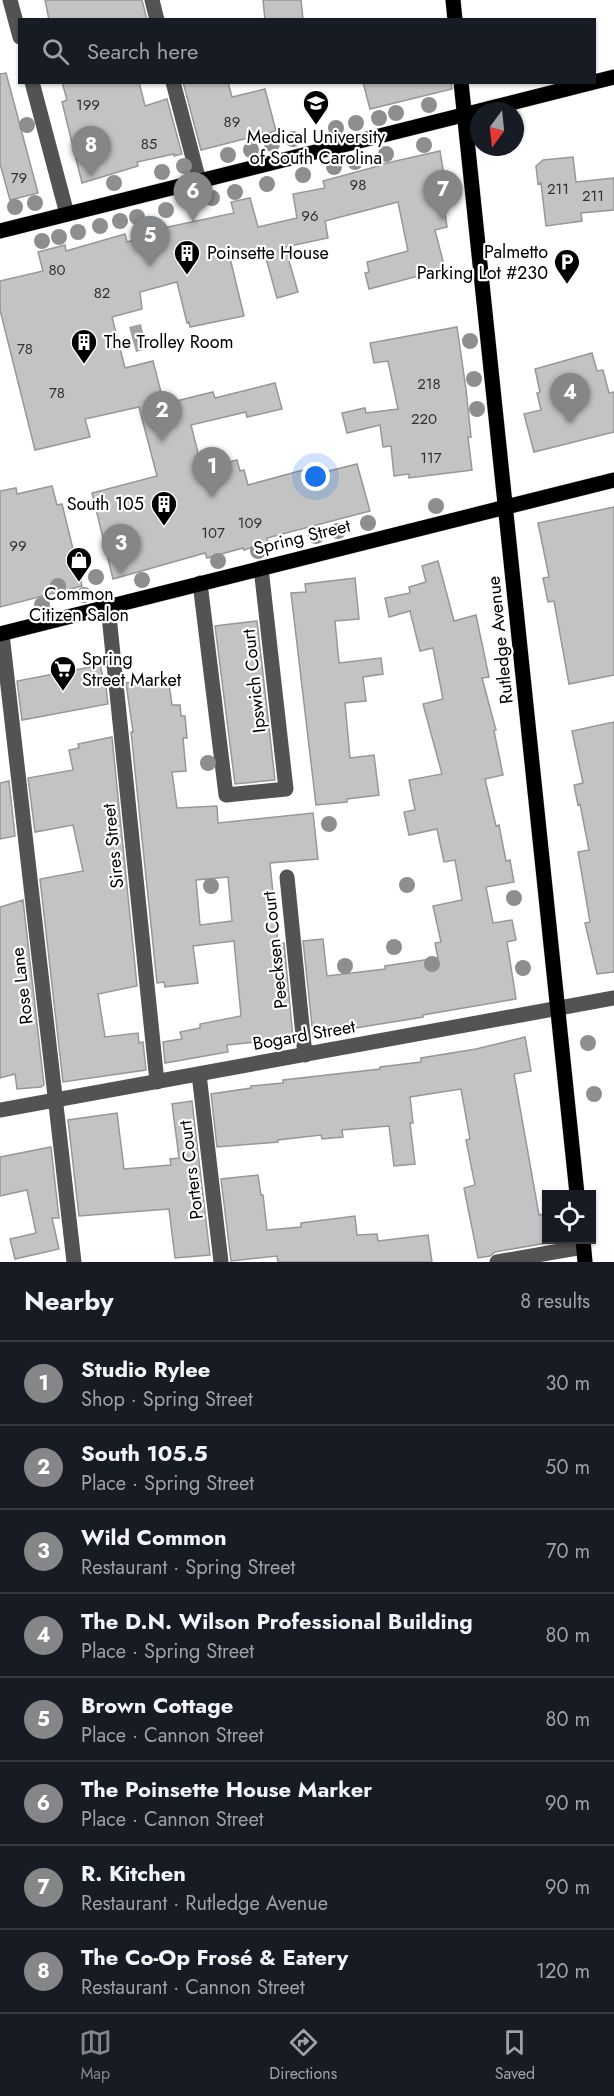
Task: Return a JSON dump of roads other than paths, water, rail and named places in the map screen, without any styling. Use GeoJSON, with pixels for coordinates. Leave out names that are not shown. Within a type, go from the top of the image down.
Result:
{"type":"FeatureCollection","features":[{"type":"Feature","properties":{"kind":"main road"},"geometry":{"type":"LineString","coordinates":[[453,0],[455,18]]}},
{"type":"Feature","properties":{"kind":"main road"},"geometry":{"type":"LineString","coordinates":[[596,82],[614,78]]}},
{"type":"Feature","properties":{"kind":"main road","name":"Rutledge Avenue"},"geometry":{"type":"LineString","coordinates":[[462,84],[470,103]]}},
{"type":"Feature","properties":{"kind":"main road"},"geometry":{"type":"LineString","coordinates":[[514,102],[586,84]]}},
{"type":"Feature","properties":{"kind":"main road"},"geometry":{"type":"LineString","coordinates":[[0,231],[470,113]]}},
{"type":"Feature","properties":{"kind":"main road","name":"Rutledge Avenue"},"geometry":{"type":"LineString","coordinates":[[478,156],[507,507],[556,1009],[577,1190]]}},
{"type":"Feature","properties":{"kind":"main road","name":"Spring Street"},"geometry":{"type":"LineString","coordinates":[[1,634],[614,480]]}},
{"type":"Feature","properties":{"kind":"street"},"geometry":{"type":"LineString","coordinates":[[9,0],[18,30]]}},
{"type":"Feature","properties":{"kind":"street"},"geometry":{"type":"LineString","coordinates":[[152,0],[156,18]]}},
{"type":"Feature","properties":{"kind":"street"},"geometry":{"type":"LineString","coordinates":[[33,84],[67,214]]}},
{"type":"Feature","properties":{"kind":"street"},"geometry":{"type":"LineString","coordinates":[[174,84],[199,181]]}},
{"type":"Feature","properties":{"kind":"street","name":"Ipswich Court"},"geometry":{"type":"LineString","coordinates":[[200,583],[226,795],[286,789],[261,568]]}},
{"type":"Feature","properties":{"kind":"street","name":"Sires Street"},"geometry":{"type":"LineString","coordinates":[[108,606],[157,1082]]}},
{"type":"Feature","properties":{"kind":"street","name":"Rose Lane"},"geometry":{"type":"LineString","coordinates":[[1,634],[74,1262]]}},
{"type":"Feature","properties":{"kind":"street","name":"Peecksen Court"},"geometry":{"type":"LineString","coordinates":[[287,877],[304,1055]]}},
{"type":"Feature","properties":{"kind":"street","name":"Bogard Street"},"geometry":{"type":"LineString","coordinates":[[0,1110],[614,998]]}},
{"type":"Feature","properties":{"kind":"street","name":"Porters Court"},"geometry":{"type":"LineString","coordinates":[[199,1074],[221,1262]]}},
{"type":"Feature","properties":{"kind":"street"},"geometry":{"type":"LineString","coordinates":[[497,1262],[584,1250]]}},
{"type":"Feature","properties":{"kind":"place","name":"Medical University of South Carolina"},"geometry":{"type":"Point","coordinates":[316,126]}},
{"type":"Feature","properties":{"kind":"place","name":"The Co-Op Frosé & Eatery"},"geometry":{"type":"Point","coordinates":[91,176]}},
{"type":"Feature","properties":{"kind":"place","name":"R. Kitchen"},"geometry":{"type":"Point","coordinates":[443,220]}},
{"type":"Feature","properties":{"kind":"place","name":"The Poinsette House Marker"},"geometry":{"type":"Point","coordinates":[193,222]}},
{"type":"Feature","properties":{"kind":"place","name":"Brown Cottage"},"geometry":{"type":"Point","coordinates":[150,266]}},
{"type":"Feature","properties":{"kind":"place","name":"Poinsette House"},"geometry":{"type":"Point","coordinates":[187,276]}},
{"type":"Feature","properties":{"kind":"place","name":"Palmetto Parking Lot #230"},"geometry":{"type":"Point","coordinates":[567,285]}},
{"type":"Feature","properties":{"kind":"place","name":"The Trolley Room"},"geometry":{"type":"Point","coordinates":[84,365]}},
{"type":"Feature","properties":{"kind":"place","name":"The D.N. Wilson Professional Building"},"geometry":{"type":"Point","coordinates":[570,423]}},
{"type":"Feature","properties":{"kind":"place","name":"South 105.5"},"geometry":{"type":"Point","coordinates":[162,441]}},
{"type":"Feature","properties":{"kind":"place","name":"Studio Rylee"},"geometry":{"type":"Point","coordinates":[212,497]}},
{"type":"Feature","properties":{"kind":"place","name":"South 105"},"geometry":{"type":"Point","coordinates":[164,527]}},
{"type":"Feature","properties":{"kind":"place","name":"Wild Common"},"geometry":{"type":"Point","coordinates":[121,574]}},
{"type":"Feature","properties":{"kind":"place","name":"Common Citizen Salon"},"geometry":{"type":"Point","coordinates":[79,583]}},
{"type":"Feature","properties":{"kind":"place","name":"Spring Street Market"},"geometry":{"type":"Point","coordinates":[63,692]}}]}
